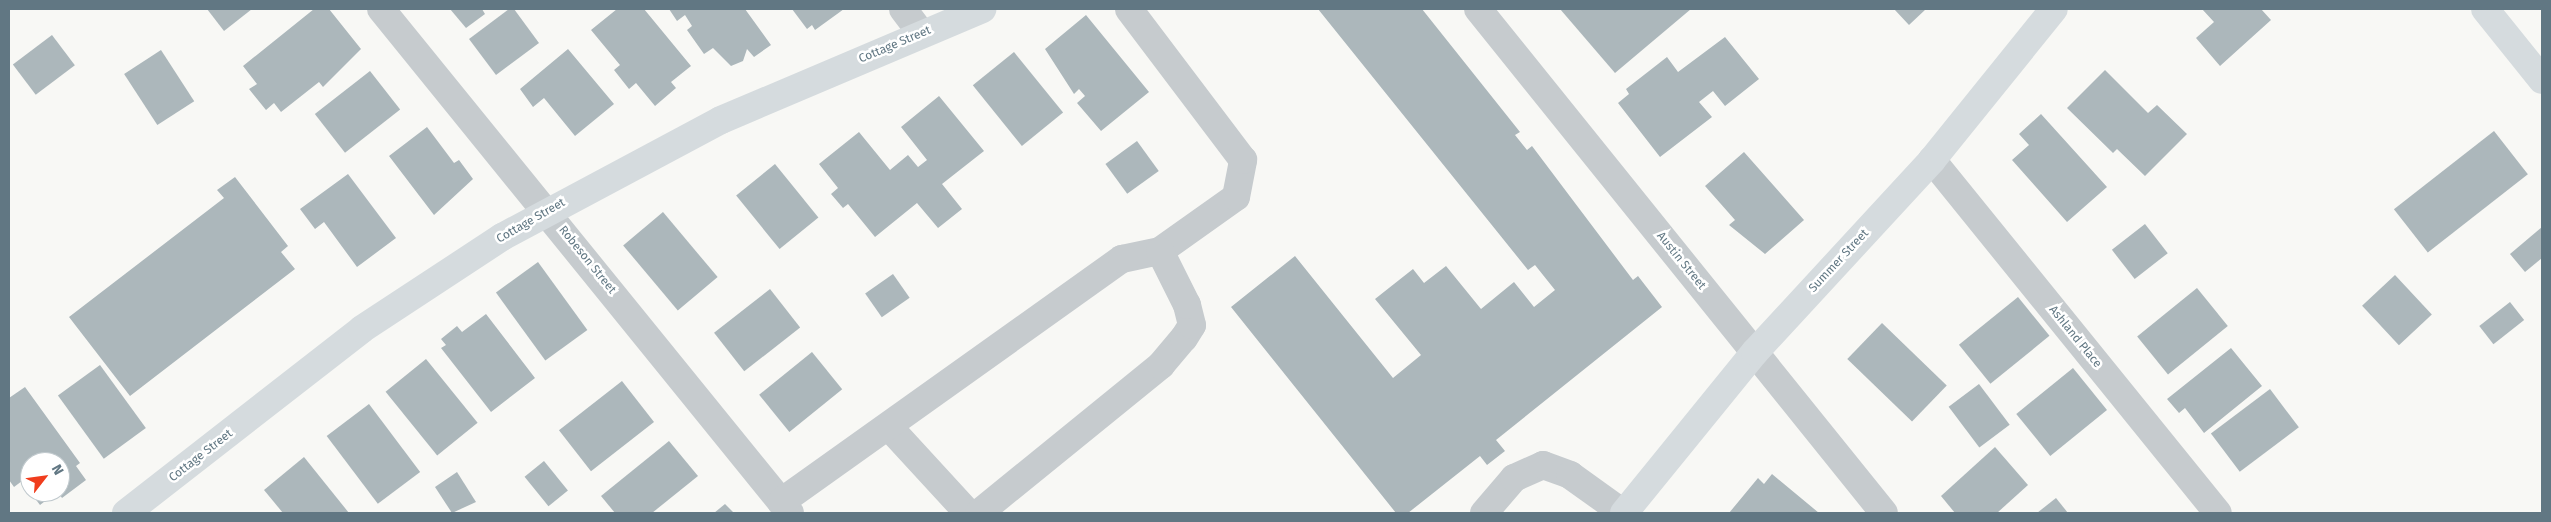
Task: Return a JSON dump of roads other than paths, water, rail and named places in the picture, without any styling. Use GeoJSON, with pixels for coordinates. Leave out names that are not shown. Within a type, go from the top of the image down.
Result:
{"type":"FeatureCollection","features":[{"type":"Feature","properties":{"kind":"main road","name":"Cottage Street"},"geometry":{"type":"LineString","coordinates":[[126,513],[406,298],[547,211],[721,120],[982,9]]}},
{"type":"Feature","properties":{"kind":"main road","name":"Summer Street"},"geometry":{"type":"LineString","coordinates":[[1623,513],[1755,352],[1932,160],[2054,9]]}},
{"type":"Feature","properties":{"kind":"main road"},"geometry":{"type":"LineString","coordinates":[[2484,9],[2542,80]]}},
{"type":"Feature","properties":{"kind":"street","name":"Robeson Street"},"geometry":{"type":"LineString","coordinates":[[381,9],[547,211],[786,508]]}},
{"type":"Feature","properties":{"kind":"street"},"geometry":{"type":"LineString","coordinates":[[903,9],[922,34]]}},
{"type":"Feature","properties":{"kind":"street"},"geometry":{"type":"LineString","coordinates":[[786,508],[889,427],[1122,259],[1160,251],[1236,196],[1243,160],[1129,9]]}},
{"type":"Feature","properties":{"kind":"street","name":"Austin Street"},"geometry":{"type":"LineString","coordinates":[[1478,9],[1884,513]]}},
{"type":"Feature","properties":{"kind":"street","name":"Ashland Place"},"geometry":{"type":"LineString","coordinates":[[1932,160],[2218,513]]}},
{"type":"Feature","properties":{"kind":"street"},"geometry":{"type":"LineString","coordinates":[[979,513],[1161,365],[1184,338],[1192,324],[1187,305],[1160,251]]}},
{"type":"Feature","properties":{"kind":"street"},"geometry":{"type":"LineString","coordinates":[[889,427],[968,513]]}},
{"type":"Feature","properties":{"kind":"street"},"geometry":{"type":"LineString","coordinates":[[1484,513],[1514,478],[1543,465],[1570,475],[1623,513]]}}]}
